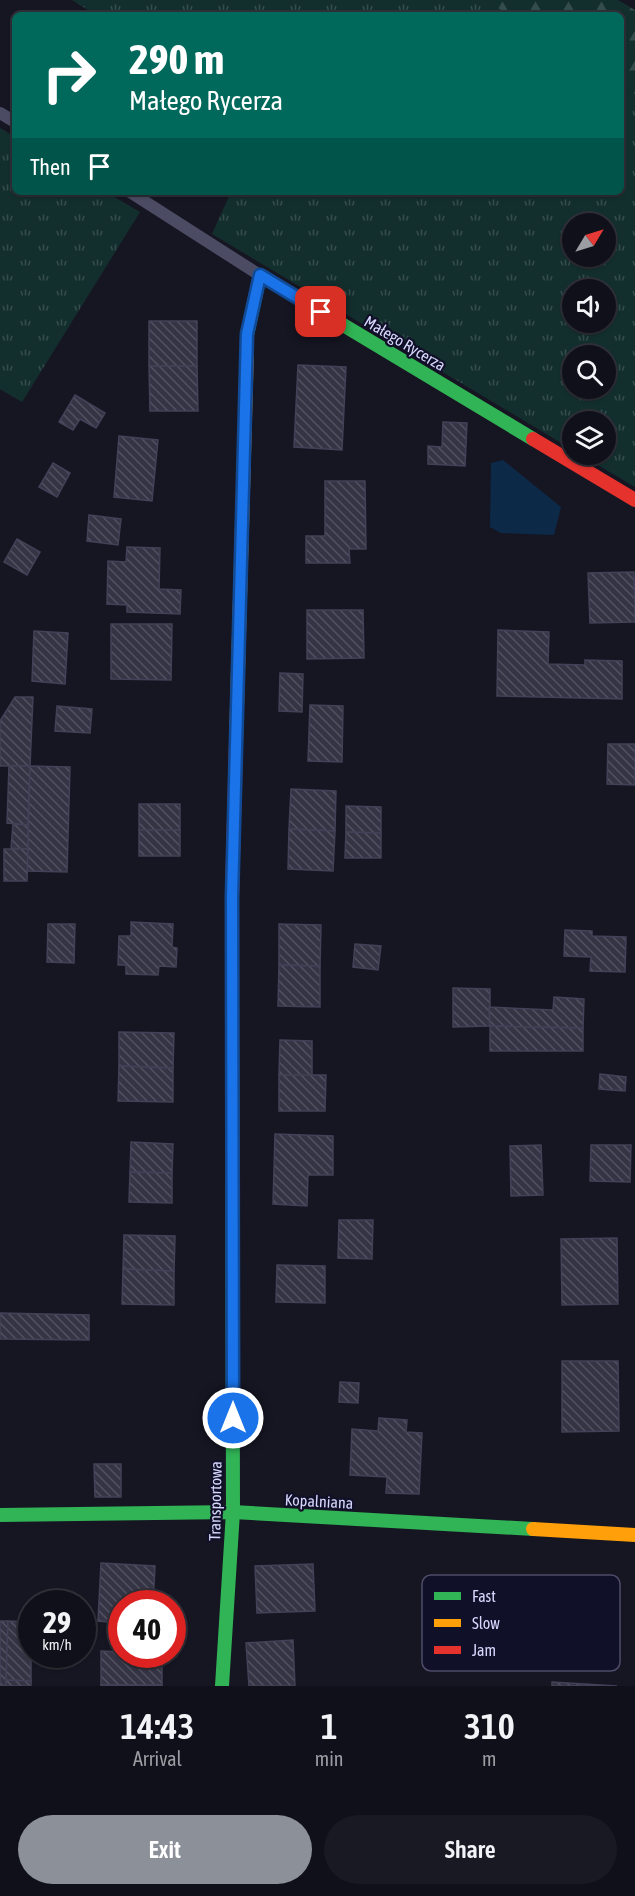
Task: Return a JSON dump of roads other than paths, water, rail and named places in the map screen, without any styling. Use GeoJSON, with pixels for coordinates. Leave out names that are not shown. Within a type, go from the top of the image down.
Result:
{"type":"FeatureCollection","features":[{"type":"Feature","properties":{"kind":"street","name":"Małego Rycerza"},"geometry":{"type":"LineString","coordinates":[[260,275],[635,500]]}},
{"type":"Feature","properties":{"kind":"street","name":"Transportowa"},"geometry":{"type":"LineString","coordinates":[[222,1686],[233,1512],[232,897],[247,334],[260,275]]}},
{"type":"Feature","properties":{"kind":"street","name":"Kopalniana"},"geometry":{"type":"LineString","coordinates":[[0,1515],[233,1512],[635,1535]]}},
{"type":"Feature","properties":{"kind":"lane","name":"Małego Rycerza"},"geometry":{"type":"LineString","coordinates":[[135,195],[260,275]]}},
{"type":"Feature","properties":{"kind":"water"},"geometry":{"type":"Polygon","coordinates":[[[503,460],[561,507],[554,535],[501,533],[490,527],[491,463],[503,460]]]}}]}
